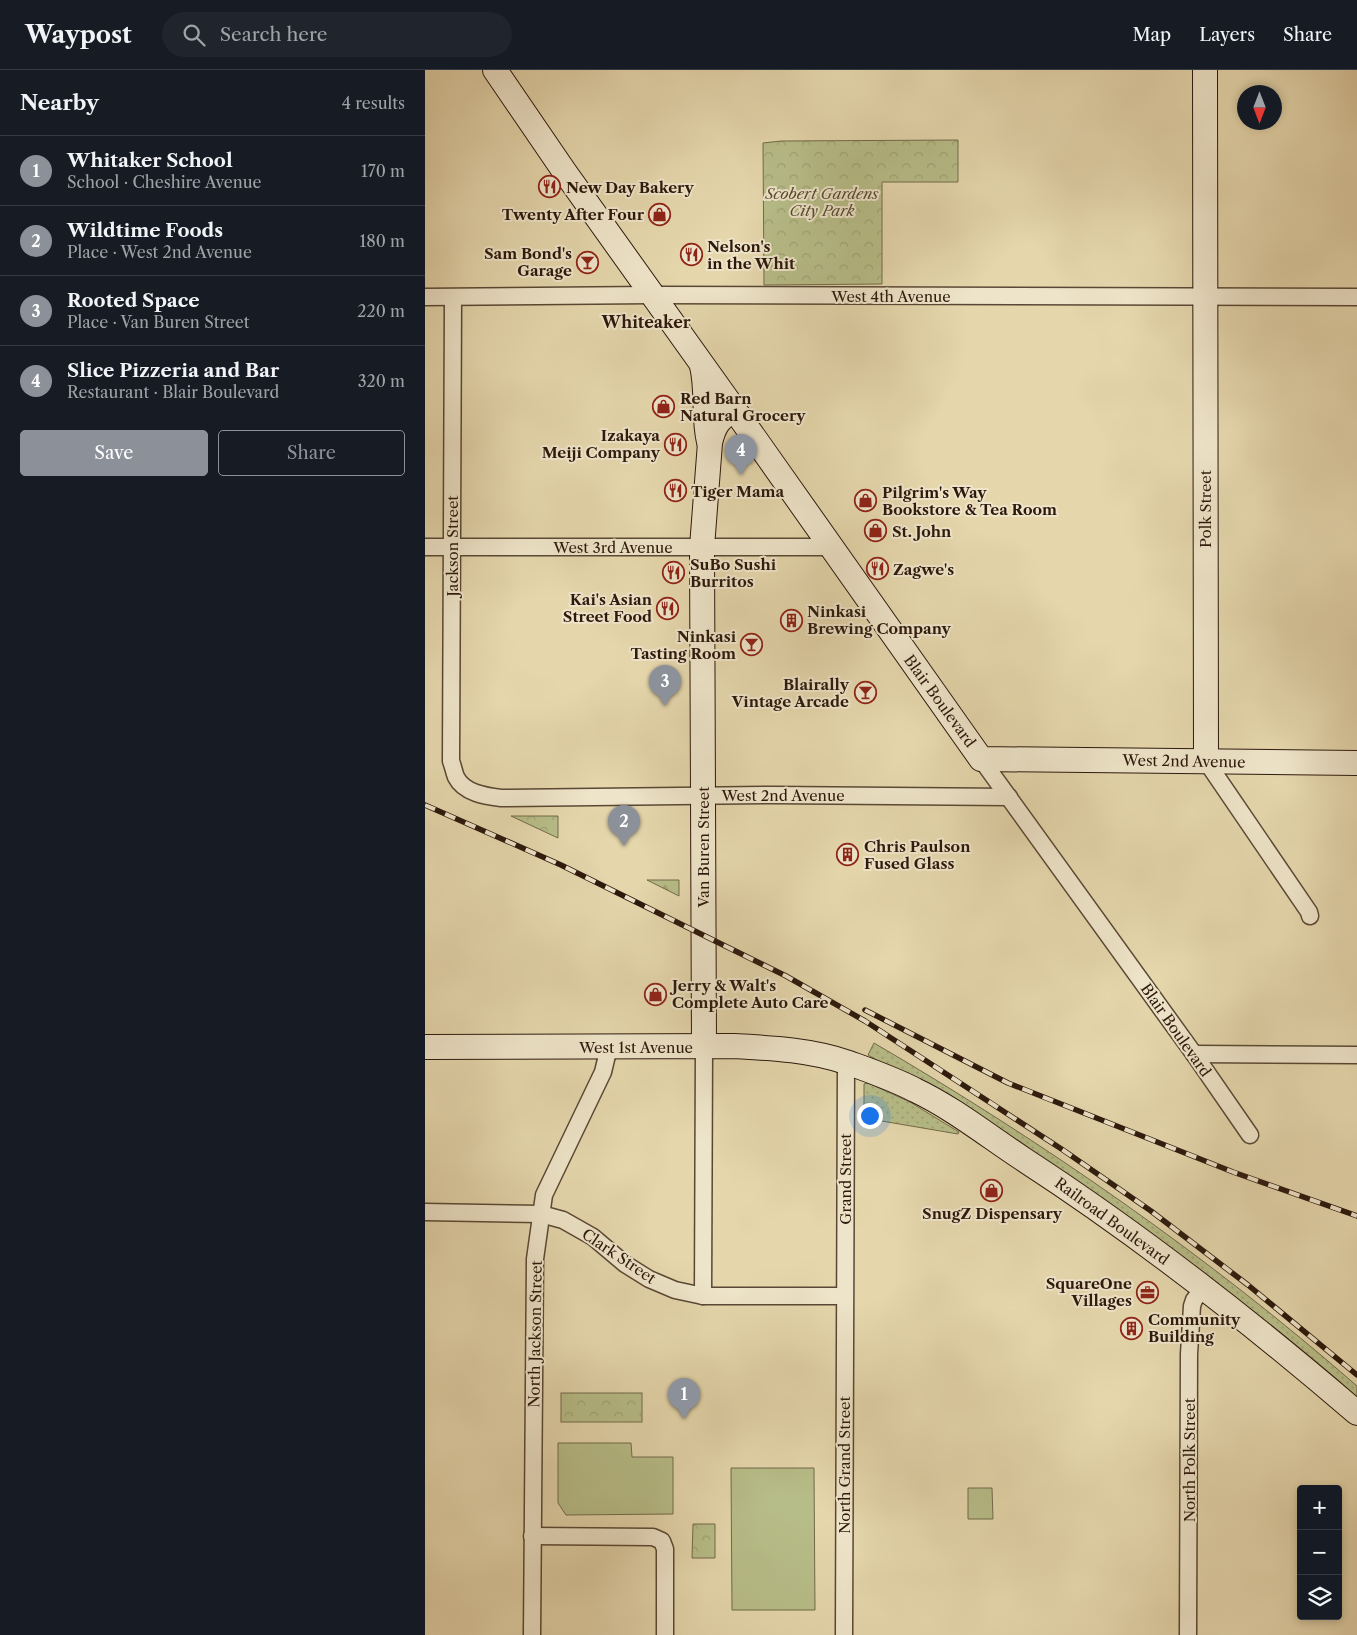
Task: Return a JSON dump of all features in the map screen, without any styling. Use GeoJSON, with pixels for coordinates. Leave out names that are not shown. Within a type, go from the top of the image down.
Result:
{"type":"FeatureCollection","features":[{"type":"Feature","properties":{"kind":"street","name":"Blair Boulevard"},"geometry":{"type":"LineString","coordinates":[[495,70],[652,296],[981,759],[1194,1054],[1249,1135]]}},
{"type":"Feature","properties":{"kind":"street","name":"Polk Street"},"geometry":{"type":"LineString","coordinates":[[1205,70],[1206,761]]}},
{"type":"Feature","properties":{"kind":"street","name":"West 4th Avenue"},"geometry":{"type":"LineString","coordinates":[[425,297],[1357,297]]}},
{"type":"Feature","properties":{"kind":"street","name":"Jackson Street"},"geometry":{"type":"LineString","coordinates":[[453,298],[451,761],[456,778],[468,789]]}},
{"type":"Feature","properties":{"kind":"street"},"geometry":{"type":"LineString","coordinates":[[701,364],[706,401],[706,430],[709,443]]}},
{"type":"Feature","properties":{"kind":"street","name":"Van Buren Street"},"geometry":{"type":"LineString","coordinates":[[703,1296],[702,547],[709,443],[717,422],[734,409]]}},
{"type":"Feature","properties":{"kind":"street","name":"West 3rd Avenue"},"geometry":{"type":"LineString","coordinates":[[425,547],[830,547]]}},
{"type":"Feature","properties":{"kind":"street","name":"West 2nd Avenue"},"geometry":{"type":"LineString","coordinates":[[981,759],[1357,763]]}},
{"type":"Feature","properties":{"kind":"street"},"geometry":{"type":"LineString","coordinates":[[1206,761],[1310,916]]}},
{"type":"Feature","properties":{"kind":"street","name":"West 2nd Avenue"},"geometry":{"type":"LineString","coordinates":[[468,789],[483,796],[501,798],[703,795],[1009,797]]}},
{"type":"Feature","properties":{"kind":"street","name":"West 1st Avenue"},"geometry":{"type":"LineString","coordinates":[[425,1047],[750,1046],[803,1052],[846,1062]]}},
{"type":"Feature","properties":{"kind":"street","name":"North Jackson Street"},"geometry":{"type":"LineString","coordinates":[[531,1635],[535,1264],[543,1196],[603,1072],[609,1047]]}},
{"type":"Feature","properties":{"kind":"street"},"geometry":{"type":"LineString","coordinates":[[1194,1054],[1357,1055]]}},
{"type":"Feature","properties":{"kind":"street","name":"Railroad Boulevard"},"geometry":{"type":"LineString","coordinates":[[846,1062],[917,1090],[1057,1181],[1203,1288],[1313,1375],[1357,1413]]}},
{"type":"Feature","properties":{"kind":"street","name":"Grand Street"},"geometry":{"type":"LineString","coordinates":[[845,1296],[846,1062]]}},
{"type":"Feature","properties":{"kind":"street","name":"Clark Street"},"geometry":{"type":"LineString","coordinates":[[425,1212],[541,1214],[563,1220],[593,1237],[625,1264],[649,1278],[675,1290],[703,1296],[845,1296]]}},
{"type":"Feature","properties":{"kind":"street","name":"North Polk Street"},"geometry":{"type":"LineString","coordinates":[[1188,1635],[1190,1344],[1192,1306],[1203,1288]]}},
{"type":"Feature","properties":{"kind":"street","name":"North Grand Street"},"geometry":{"type":"LineString","coordinates":[[844,1635],[845,1296]]}},
{"type":"Feature","properties":{"kind":"street"},"geometry":{"type":"LineString","coordinates":[[532,1536],[653,1537],[661,1541],[665,1549],[665,1635]]}},
{"type":"Feature","properties":{"kind":"green space","name":"Scobert Gardens City Park"},"geometry":{"type":"Polygon","coordinates":[[[958,140],[958,182],[882,182],[882,284],[764,285],[763,143],[781,141],[958,140]]]}},
{"type":"Feature","properties":{"kind":"green space"},"geometry":{"type":"Polygon","coordinates":[[[511,816],[558,816],[558,838],[511,816]]]}},
{"type":"Feature","properties":{"kind":"green space"},"geometry":{"type":"Polygon","coordinates":[[[647,880],[679,880],[679,896],[647,880]]]}},
{"type":"Feature","properties":{"kind":"green space"},"geometry":{"type":"Polygon","coordinates":[[[874,1043],[1001,1120],[1124,1203],[1184,1247],[1243,1292],[1357,1386],[1357,1400],[1277,1331],[1019,1141],[868,1055],[874,1043]]]}},
{"type":"Feature","properties":{"kind":"green space"},"geometry":{"type":"Polygon","coordinates":[[[868,1083],[910,1102],[959,1132],[958,1134],[864,1118],[864,1084],[868,1083]]]}},
{"type":"Feature","properties":{"kind":"green space"},"geometry":{"type":"Polygon","coordinates":[[[561,1393],[642,1393],[642,1422],[561,1422],[561,1393]]]}},
{"type":"Feature","properties":{"kind":"green space"},"geometry":{"type":"Polygon","coordinates":[[[558,1443],[631,1443],[632,1457],[673,1457],[673,1514],[566,1515],[558,1503],[558,1443]]]}},
{"type":"Feature","properties":{"kind":"green space"},"geometry":{"type":"Polygon","coordinates":[[[731,1468],[814,1468],[815,1610],[732,1610],[731,1468]]]}},
{"type":"Feature","properties":{"kind":"green space"},"geometry":{"type":"Polygon","coordinates":[[[968,1488],[992,1488],[993,1519],[968,1519],[968,1488]]]}},
{"type":"Feature","properties":{"kind":"green space"},"geometry":{"type":"Polygon","coordinates":[[[693,1524],[715,1524],[715,1558],[692,1558],[693,1524]]]}},
{"type":"Feature","properties":{"kind":"railway"},"geometry":{"type":"LineString","coordinates":[[425,805],[561,865],[786,976],[865,1021],[1063,1150],[1151,1211],[1248,1285],[1357,1375]]}},
{"type":"Feature","properties":{"kind":"railway"},"geometry":{"type":"LineString","coordinates":[[865,1010],[1008,1083],[1233,1172],[1357,1216]]}},
{"type":"Feature","properties":{"kind":"place","name":"New Day Bakery"},"geometry":{"type":"Point","coordinates":[550,187]}},
{"type":"Feature","properties":{"kind":"place","name":"Twenty After Four"},"geometry":{"type":"Point","coordinates":[660,214]}},
{"type":"Feature","properties":{"kind":"place","name":"Nelson's in the Whit"},"geometry":{"type":"Point","coordinates":[691,255]}},
{"type":"Feature","properties":{"kind":"place","name":"Sam Bond's Garage"},"geometry":{"type":"Point","coordinates":[588,262]}},
{"type":"Feature","properties":{"kind":"place","name":"Red Barn Natural Grocery"},"geometry":{"type":"Point","coordinates":[664,407]}},
{"type":"Feature","properties":{"kind":"place","name":"Izakaya Meiji Company"},"geometry":{"type":"Point","coordinates":[676,444]}},
{"type":"Feature","properties":{"kind":"place","name":"Slice Pizzeria and Bar"},"geometry":{"type":"Point","coordinates":[741,475]}},
{"type":"Feature","properties":{"kind":"place","name":"Tiger Mama"},"geometry":{"type":"Point","coordinates":[675,491]}},
{"type":"Feature","properties":{"kind":"place","name":"Pilgrim's Way Bookstore & Tea Room"},"geometry":{"type":"Point","coordinates":[866,501]}},
{"type":"Feature","properties":{"kind":"place","name":"St. John"},"geometry":{"type":"Point","coordinates":[876,531]}},
{"type":"Feature","properties":{"kind":"place","name":"Zagwe's"},"geometry":{"type":"Point","coordinates":[877,569]}},
{"type":"Feature","properties":{"kind":"place","name":"SuBo Sushi Burritos"},"geometry":{"type":"Point","coordinates":[674,573]}},
{"type":"Feature","properties":{"kind":"place","name":"Kai's Asian Street Food"},"geometry":{"type":"Point","coordinates":[668,608]}},
{"type":"Feature","properties":{"kind":"place","name":"Ninkasi Brewing Company"},"geometry":{"type":"Point","coordinates":[791,620]}},
{"type":"Feature","properties":{"kind":"place","name":"Ninkasi Tasting Room"},"geometry":{"type":"Point","coordinates":[752,645]}},
{"type":"Feature","properties":{"kind":"place","name":"Blairally Vintage Arcade"},"geometry":{"type":"Point","coordinates":[865,693]}},
{"type":"Feature","properties":{"kind":"place","name":"Rooted Space"},"geometry":{"type":"Point","coordinates":[665,706]}},
{"type":"Feature","properties":{"kind":"place","name":"Wildtime Foods"},"geometry":{"type":"Point","coordinates":[624,846]}},
{"type":"Feature","properties":{"kind":"place","name":"Chris Paulson Fused Glass"},"geometry":{"type":"Point","coordinates":[848,855]}},
{"type":"Feature","properties":{"kind":"place","name":"Jerry & Walt's Complete Auto Care"},"geometry":{"type":"Point","coordinates":[656,994]}},
{"type":"Feature","properties":{"kind":"place","name":"SnugZ Dispensary"},"geometry":{"type":"Point","coordinates":[992,1190]}},
{"type":"Feature","properties":{"kind":"place","name":"SquareOne Villages"},"geometry":{"type":"Point","coordinates":[1148,1292]}},
{"type":"Feature","properties":{"kind":"place","name":"Community Building"},"geometry":{"type":"Point","coordinates":[1132,1328]}},
{"type":"Feature","properties":{"kind":"place","name":"Whitaker School"},"geometry":{"type":"Point","coordinates":[684,1419]}},
{"type":"Feature","properties":{"kind":"district","name":"Whiteaker"},"geometry":{"type":"Point","coordinates":[646,322]}}]}
